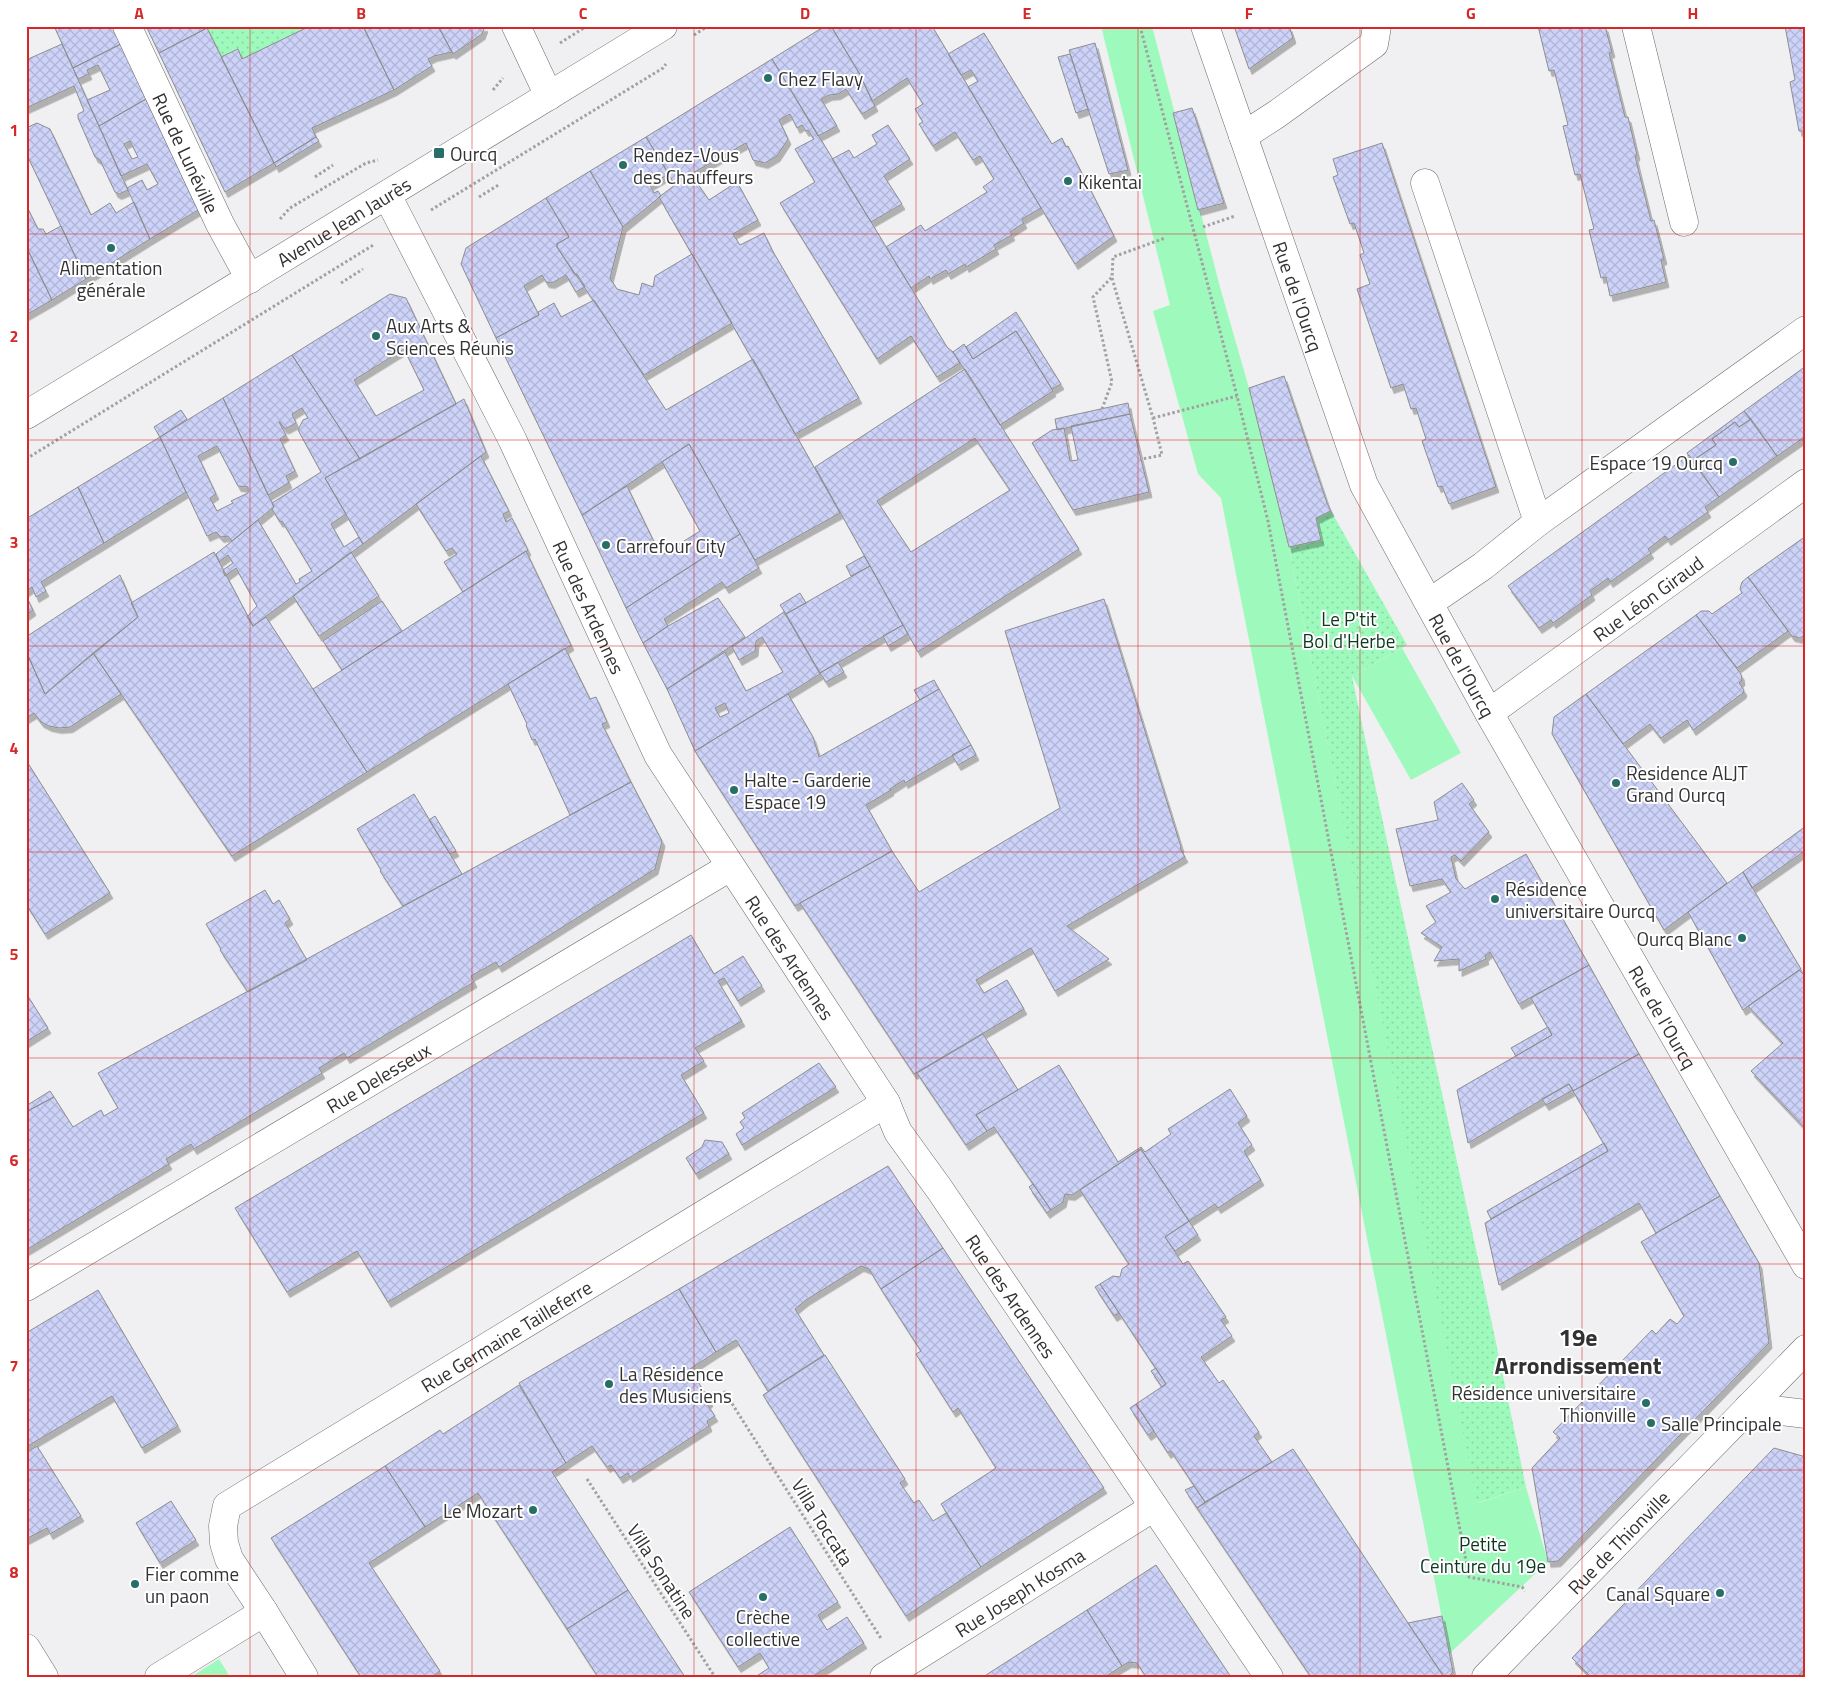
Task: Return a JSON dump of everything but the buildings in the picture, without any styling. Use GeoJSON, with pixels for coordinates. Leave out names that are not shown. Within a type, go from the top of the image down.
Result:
{"type":"FeatureCollection","features":[{"type":"Feature","properties":{"kind":"street","name":"Rue de Lunéville"},"geometry":{"type":"LineString","coordinates":[[127,26],[220,224],[250,279]]}},
{"type":"Feature","properties":{"kind":"street"},"geometry":{"type":"LineString","coordinates":[[516,26],[548,96]]}},
{"type":"Feature","properties":{"kind":"street","name":"Avenue Jean Jaurès"},"geometry":{"type":"LineString","coordinates":[[26,415],[662,26]]}},
{"type":"Feature","properties":{"kind":"street","name":"Rue de l'Ourcq"},"geometry":{"type":"LineString","coordinates":[[1206,26],[1364,485],[1490,713],[1806,1265]]}},
{"type":"Feature","properties":{"kind":"street"},"geometry":{"type":"LineString","coordinates":[[1243,136],[1277,114],[1374,44],[1377,26]]}},
{"type":"Feature","properties":{"kind":"street"},"geometry":{"type":"LineString","coordinates":[[1636,26],[1684,222]]}},
{"type":"Feature","properties":{"kind":"street"},"geometry":{"type":"LineString","coordinates":[[1425,183],[1538,522]]}},
{"type":"Feature","properties":{"kind":"street","name":"Rue des Ardennes"},"geometry":{"type":"LineString","coordinates":[[387,195],[512,439],[658,755],[886,1103],[898,1132],[940,1190],[1269,1677]]}},
{"type":"Feature","properties":{"kind":"street"},"geometry":{"type":"LineString","coordinates":[[1429,603],[1483,566],[1538,522],[1806,330]]}},
{"type":"Feature","properties":{"kind":"street","name":"Rue Léon Giraud"},"geometry":{"type":"LineString","coordinates":[[1490,713],[1806,483]]}},
{"type":"Feature","properties":{"kind":"street","name":"Rue Delesseux"},"geometry":{"type":"LineString","coordinates":[[26,1288],[730,867]]}},
{"type":"Feature","properties":{"kind":"street","name":"Rue Germaine Tailleferre"},"geometry":{"type":"LineString","coordinates":[[304,1677],[229,1559],[224,1543],[223,1526],[228,1506],[886,1103]]}},
{"type":"Feature","properties":{"kind":"street","name":"Rue de Thionville"},"geometry":{"type":"LineString","coordinates":[[1486,1677],[1806,1349]]}},
{"type":"Feature","properties":{"kind":"street"},"geometry":{"type":"LineString","coordinates":[[1749,1407],[1806,1414]]}},
{"type":"Feature","properties":{"kind":"street","name":"Rue Joseph Kosma"},"geometry":{"type":"LineString","coordinates":[[892,1672],[1154,1506]]}},
{"type":"Feature","properties":{"kind":"street"},"geometry":{"type":"LineString","coordinates":[[159,1677],[264,1612]]}},
{"type":"Feature","properties":{"kind":"street"},"geometry":{"type":"LineString","coordinates":[[26,1648],[44,1677]]}},
{"type":"Feature","properties":{"kind":"path"},"geometry":{"type":"LineString","coordinates":[[1140,26],[1268,521],[1469,1577],[1522,1587]]}},
{"type":"Feature","properties":{"kind":"path"},"geometry":{"type":"LineString","coordinates":[[314,177],[332,166]]}},
{"type":"Feature","properties":{"kind":"path"},"geometry":{"type":"LineString","coordinates":[[479,197],[500,184]]}},
{"type":"Feature","properties":{"kind":"path"},"geometry":{"type":"LineString","coordinates":[[1203,227],[1236,216]]}},
{"type":"Feature","properties":{"kind":"path"},"geometry":{"type":"LineString","coordinates":[[1142,459],[1162,455],[1112,277],[1113,257],[1165,238]]}},
{"type":"Feature","properties":{"kind":"path","name":"Avenue Jean Jaurès"},"geometry":{"type":"LineString","coordinates":[[26,459],[378,242]]}},
{"type":"Feature","properties":{"kind":"path"},"geometry":{"type":"LineString","coordinates":[[340,282],[363,269]]}},
{"type":"Feature","properties":{"kind":"path"},"geometry":{"type":"LineString","coordinates":[[1102,409],[1112,382],[1093,297],[1112,277]]}},
{"type":"Feature","properties":{"kind":"path"},"geometry":{"type":"LineString","coordinates":[[1153,418],[1237,396]]}},
{"type":"Feature","properties":{"kind":"path","name":"Villa Toccata"},"geometry":{"type":"LineString","coordinates":[[724,1391],[892,1672]]}},
{"type":"Feature","properties":{"kind":"path","name":"Villa Sonatine"},"geometry":{"type":"LineString","coordinates":[[587,1479],[714,1677]]}},
{"type":"Feature","properties":{"kind":"green space"},"geometry":{"type":"Polygon","coordinates":[[[206,26],[310,26],[242,59],[237,49],[221,57],[206,26]]]}},
{"type":"Feature","properties":{"kind":"green space","name":"Petite Ceinture du 19e"},"geometry":{"type":"Polygon","coordinates":[[[1101,26],[1152,26],[1220,287],[1249,388],[1289,547],[1478,1503],[1526,1487],[1548,1562],[1449,1654],[1221,498],[1198,474],[1153,311],[1170,305],[1101,26]]]}},
{"type":"Feature","properties":{"kind":"green space","name":"Le P'tit Bol d'Herbe"},"geometry":{"type":"Polygon","coordinates":[[[1331,511],[1407,645],[1352,676],[1526,1487],[1477,1503],[1289,547],[1321,540],[1316,518],[1331,511]]]}},
{"type":"Feature","properties":{"kind":"green space"},"geometry":{"type":"Polygon","coordinates":[[[1402,648],[1461,753],[1411,780],[1352,676],[1402,648]]]}},
{"type":"Feature","properties":{"kind":"green space"},"geometry":{"type":"Polygon","coordinates":[[[219,1659],[230,1677],[191,1677],[219,1659]]]}},
{"type":"Feature","properties":{"kind":"place","name":"Chez Flavy"},"geometry":{"type":"Point","coordinates":[768,78]}},
{"type":"Feature","properties":{"kind":"place","name":"Ourcq"},"geometry":{"type":"Point","coordinates":[439,153]}},
{"type":"Feature","properties":{"kind":"place","name":"Rendez-Vous des Chauffeurs"},"geometry":{"type":"Point","coordinates":[623,165]}},
{"type":"Feature","properties":{"kind":"place","name":"Kikentai"},"geometry":{"type":"Point","coordinates":[1068,181]}},
{"type":"Feature","properties":{"kind":"place","name":"Alimentation générale"},"geometry":{"type":"Point","coordinates":[111,248]}},
{"type":"Feature","properties":{"kind":"place","name":"Aux Arts & Sciences Réunis"},"geometry":{"type":"Point","coordinates":[376,336]}},
{"type":"Feature","properties":{"kind":"place","name":"Espace 19 Ourcq"},"geometry":{"type":"Point","coordinates":[1733,462]}},
{"type":"Feature","properties":{"kind":"place","name":"Carrefour City"},"geometry":{"type":"Point","coordinates":[606,545]}},
{"type":"Feature","properties":{"kind":"place","name":"Residence ALJT Grand Ourcq"},"geometry":{"type":"Point","coordinates":[1616,783]}},
{"type":"Feature","properties":{"kind":"place","name":"Halte - Garderie Espace 19"},"geometry":{"type":"Point","coordinates":[734,790]}},
{"type":"Feature","properties":{"kind":"place","name":"Résidence universitaire Ourcq"},"geometry":{"type":"Point","coordinates":[1495,899]}},
{"type":"Feature","properties":{"kind":"place","name":"Ourcq Blanc"},"geometry":{"type":"Point","coordinates":[1742,938]}},
{"type":"Feature","properties":{"kind":"place","name":"La Résidence des Musiciens"},"geometry":{"type":"Point","coordinates":[609,1384]}},
{"type":"Feature","properties":{"kind":"place","name":"Résidence universitaire Thionville"},"geometry":{"type":"Point","coordinates":[1646,1403]}},
{"type":"Feature","properties":{"kind":"place","name":"Salle Principale"},"geometry":{"type":"Point","coordinates":[1651,1423]}},
{"type":"Feature","properties":{"kind":"place","name":"Le Mozart"},"geometry":{"type":"Point","coordinates":[533,1510]}},
{"type":"Feature","properties":{"kind":"place","name":"Fier comme un paon"},"geometry":{"type":"Point","coordinates":[135,1584]}},
{"type":"Feature","properties":{"kind":"place","name":"Canal Square"},"geometry":{"type":"Point","coordinates":[1720,1593]}},
{"type":"Feature","properties":{"kind":"place","name":"Crèche collective"},"geometry":{"type":"Point","coordinates":[763,1597]}},
{"type":"Feature","properties":{"kind":"district","name":"19e Arrondissement"},"geometry":{"type":"Point","coordinates":[1578,1351]}}]}
